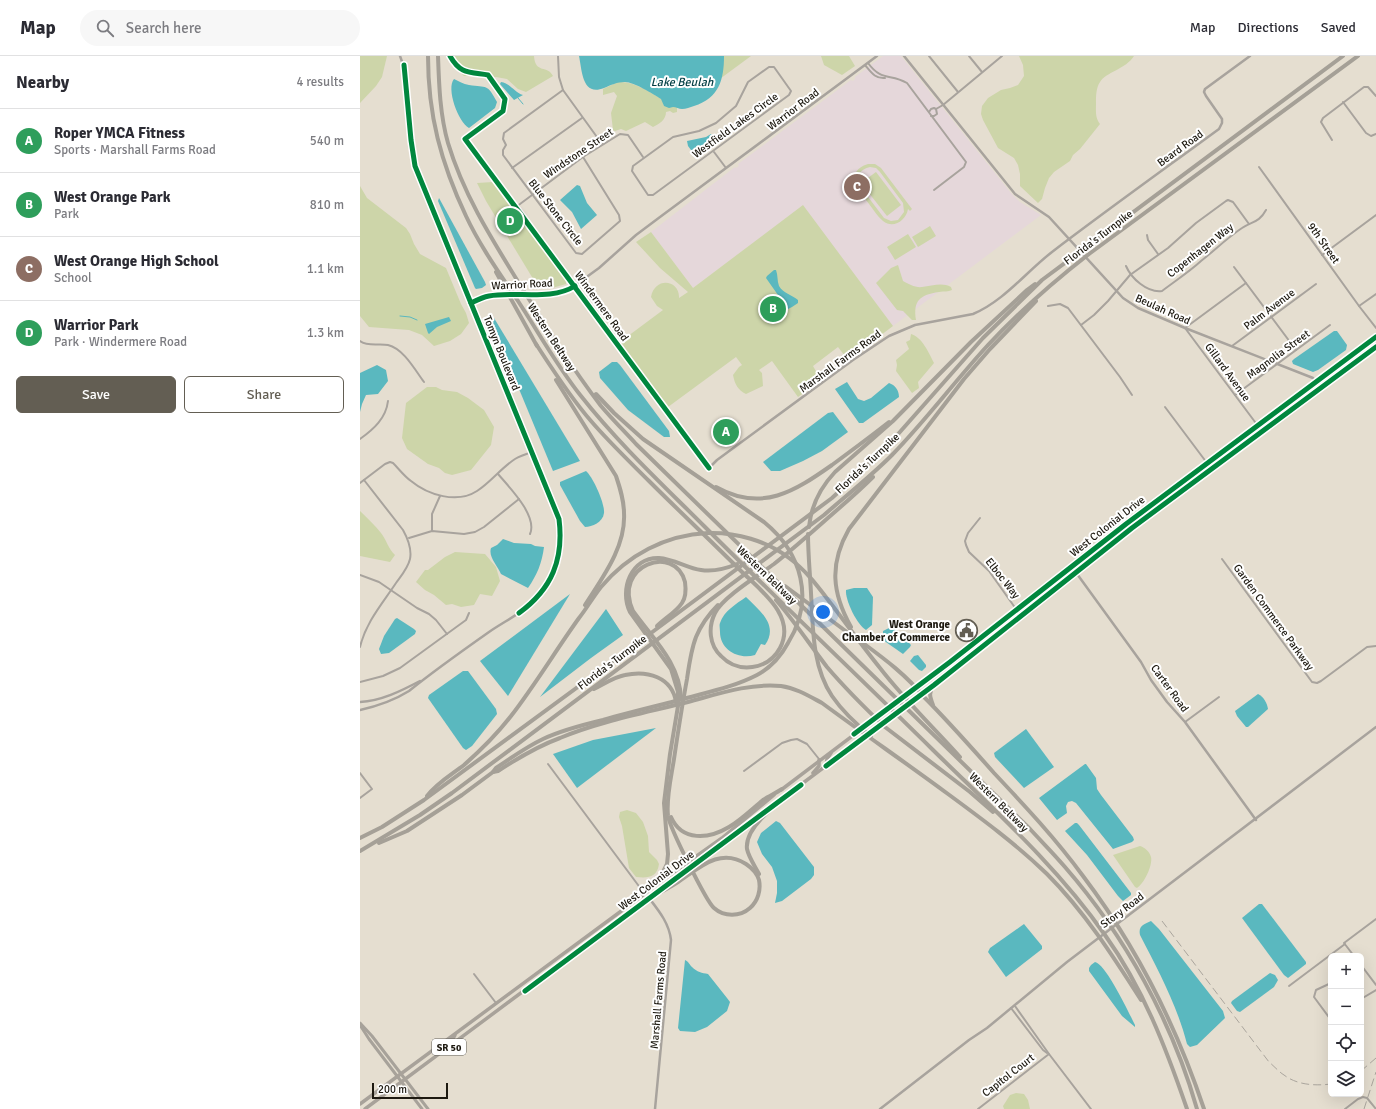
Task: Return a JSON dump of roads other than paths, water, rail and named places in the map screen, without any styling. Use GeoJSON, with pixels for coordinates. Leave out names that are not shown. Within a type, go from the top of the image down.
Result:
{"type":"FeatureCollection","features":[{"type":"Feature","properties":{"kind":"highway"},"geometry":{"type":"LineString","coordinates":[[424,800],[433,788],[475,754],[506,723],[519,706],[599,587],[616,553],[622,533],[625,514],[622,493],[616,476],[536,344],[510,298],[506,286],[467,219],[444,163],[433,123],[429,95],[428,56]]}},
{"type":"Feature","properties":{"kind":"highway","name":"Western Beltway"},"geometry":{"type":"LineString","coordinates":[[438,56],[442,115],[448,142],[462,182],[483,225],[521,287],[602,406],[636,444],[967,767],[1065,866],[1107,920],[1152,996],[1171,1035],[1197,1109]]}},
{"type":"Feature","properties":{"kind":"highway","name":"Florida's Turnpike"},"geometry":{"type":"LineString","coordinates":[[360,838],[424,800],[824,504],[867,466],[906,426],[983,338],[1042,280],[1343,56]]}},
{"type":"Feature","properties":{"kind":"highway","name":"Florida's Turnpike"},"geometry":{"type":"LineString","coordinates":[[360,851],[420,815],[452,793],[824,516],[857,488],[893,454],[987,346],[1018,314],[1052,283],[1089,254],[1358,56]]}},
{"type":"Feature","properties":{"kind":"highway"},"geometry":{"type":"LineString","coordinates":[[854,724],[831,695],[818,662],[812,627],[808,532],[812,510],[820,491],[835,472],[871,442],[970,342],[1027,290],[1042,280]]}},
{"type":"Feature","properties":{"kind":"highway"},"geometry":{"type":"LineString","coordinates":[[869,654],[852,628],[840,604],[836,585],[835,571],[839,550],[849,529],[964,379],[1052,283]]}},
{"type":"Feature","properties":{"kind":"highway","name":"Western Beltway"},"geometry":{"type":"LineString","coordinates":[[506,286],[518,301],[564,374],[626,449],[759,581],[886,703],[1057,874],[1107,937],[1130,974],[1167,1053],[1187,1109]]}},
{"type":"Feature","properties":{"kind":"highway","name":"West Colonial Drive"},"geometry":{"type":"LineString","coordinates":[[360,1104],[644,893],[722,838],[819,760],[970,646],[1157,500],[1376,337]]}},
{"type":"Feature","properties":{"kind":"highway"},"geometry":{"type":"LineString","coordinates":[[536,344],[574,401],[591,422],[612,445],[730,560],[778,610],[783,622],[784,630],[782,643],[776,654],[764,664],[752,667],[739,667],[724,659],[714,646],[711,634],[711,623],[718,609],[741,588]]}},
{"type":"Feature","properties":{"kind":"highway","name":"West Colonial Drive"},"geometry":{"type":"LineString","coordinates":[[365,1109],[934,685],[1076,572],[1376,347]]}},
{"type":"Feature","properties":{"kind":"highway"},"geometry":{"type":"LineString","coordinates":[[585,382],[627,425],[653,446],[775,531],[788,548],[796,563],[801,580],[803,600],[800,617],[794,635],[784,651],[758,674],[725,687],[622,717]]}},
{"type":"Feature","properties":{"kind":"highway"},"geometry":{"type":"LineString","coordinates":[[688,470],[720,489],[734,495],[748,498],[761,498],[786,494],[801,486],[839,460],[892,420],[920,394]]}},
{"type":"Feature","properties":{"kind":"highway"},"geometry":{"type":"LineString","coordinates":[[1240,448],[1257,432],[1258,426]]}},
{"type":"Feature","properties":{"kind":"highway"},"geometry":{"type":"LineString","coordinates":[[819,760],[819,766],[817,769],[801,785],[765,815],[751,830],[747,845],[748,850],[760,875],[762,885],[759,899],[755,906],[750,911],[738,916],[730,917],[718,914],[707,904],[672,828],[668,811],[680,718],[691,654],[699,631],[712,611],[790,551],[859,491],[893,454]]}},
{"type":"Feature","properties":{"kind":"highway"},"geometry":{"type":"LineString","coordinates":[[1175,497],[1175,491],[1185,479]]}},
{"type":"Feature","properties":{"kind":"highway"},"geometry":{"type":"LineString","coordinates":[[1142,522],[1156,506],[1157,500]]}},
{"type":"Feature","properties":{"kind":"highway"},"geometry":{"type":"LineString","coordinates":[[599,587],[619,568],[642,551],[669,540],[699,533],[732,534],[754,540],[776,550],[802,568],[816,583],[888,678],[967,767]]}},
{"type":"Feature","properties":{"kind":"highway"},"geometry":{"type":"LineString","coordinates":[[644,628],[630,612],[625,593],[630,575],[643,562],[653,559],[664,559],[694,569],[709,571],[726,568],[748,560]]}},
{"type":"Feature","properties":{"kind":"highway"},"geometry":{"type":"LineString","coordinates":[[639,642],[678,608],[684,598],[685,586],[682,575],[674,566],[656,562],[645,565],[636,572],[630,583],[628,594],[633,611],[644,628],[659,649],[671,668],[678,692],[678,706],[676,712]]}},
{"type":"Feature","properties":{"kind":"highway"},"geometry":{"type":"LineString","coordinates":[[769,574],[893,665],[916,687],[1048,832],[1083,876],[1111,915],[1147,975],[1174,1030],[1204,1109]]}},
{"type":"Feature","properties":{"kind":"highway"},"geometry":{"type":"LineString","coordinates":[[759,581],[792,618],[840,682],[882,724],[970,792],[1022,838]]}},
{"type":"Feature","properties":{"kind":"highway"},"geometry":{"type":"LineString","coordinates":[[1020,616],[1022,608],[1030,599]]}},
{"type":"Feature","properties":{"kind":"highway"},"geometry":{"type":"LineString","coordinates":[[1015,620],[1017,613],[1016,609]]}},
{"type":"Feature","properties":{"kind":"highway"},"geometry":{"type":"LineString","coordinates":[[957,666],[958,661],[970,646]]}},
{"type":"Feature","properties":{"kind":"highway"},"geometry":{"type":"LineString","coordinates":[[659,649],[674,667],[680,682],[680,718]]}},
{"type":"Feature","properties":{"kind":"highway"},"geometry":{"type":"LineString","coordinates":[[583,694],[608,681],[626,675],[644,674],[660,678],[670,686],[676,699],[676,712],[664,803],[668,854],[667,864],[660,878],[644,893]]}},
{"type":"Feature","properties":{"kind":"highway"},"geometry":{"type":"LineString","coordinates":[[934,685],[930,690],[930,694],[934,707]]}},
{"type":"Feature","properties":{"kind":"highway"},"geometry":{"type":"LineString","coordinates":[[367,848],[407,831],[462,795],[493,772],[496,768],[543,739],[584,724],[622,717],[749,687],[782,686],[807,695],[854,724],[982,819],[1027,856],[1067,897],[1093,929],[1148,1010]]}},
{"type":"Feature","properties":{"kind":"highway"},"geometry":{"type":"LineString","coordinates":[[826,766],[828,757],[837,747]]}},
{"type":"Feature","properties":{"kind":"highway"},"geometry":{"type":"LineString","coordinates":[[668,811],[674,823],[682,832],[692,836],[709,836],[728,828],[765,799],[782,789]]}},
{"type":"Feature","properties":{"kind":"highway"},"geometry":{"type":"LineString","coordinates":[[666,818],[685,856]]}},
{"type":"Feature","properties":{"kind":"highway"},"geometry":{"type":"LineString","coordinates":[[649,898],[672,886],[707,862],[724,858],[739,860],[753,869],[759,880],[758,897],[752,906],[744,912],[735,915],[724,913],[714,908],[709,903],[694,875]]}},
{"type":"Feature","properties":{"kind":"highway"},"geometry":{"type":"LineString","coordinates":[[520,985],[525,991]]}},
{"type":"Feature","properties":{"kind":"highway"},"geometry":{"type":"LineString","coordinates":[[448,1048],[453,1037],[460,1030]]}},
{"type":"Feature","properties":{"kind":"main road"},"geometry":{"type":"LineString","coordinates":[[360,1024],[369,1039],[399,1075],[422,1109]]}},
{"type":"Feature","properties":{"kind":"main road"},"geometry":{"type":"LineString","coordinates":[[403,1081],[428,1109]]}},
{"type":"Feature","properties":{"kind":"street","name":"Tomyn Boulevard"},"geometry":{"type":"LineString","coordinates":[[360,710],[397,699],[409,692],[491,630],[528,606],[550,581],[560,551],[561,535],[559,519],[415,166],[409,121],[406,78],[404,65],[400,56]]}},
{"type":"Feature","properties":{"kind":"street"},"geometry":{"type":"LineString","coordinates":[[558,56],[559,77],[563,90],[602,144]]}},
{"type":"Feature","properties":{"kind":"street","name":"Warrior Road"},"geometry":{"type":"LineString","coordinates":[[471,303],[487,296],[501,294],[554,294],[575,286],[599,268],[636,236],[877,56]]}},
{"type":"Feature","properties":{"kind":"street","name":"Beulah Road"},"geometry":{"type":"LineString","coordinates":[[904,56],[1015,194],[1049,216],[1069,240],[1123,298],[1138,308],[1185,328],[1313,378],[1321,388]]}},
{"type":"Feature","properties":{"kind":"street"},"geometry":{"type":"LineString","coordinates":[[929,56],[958,92]]}},
{"type":"Feature","properties":{"kind":"street"},"geometry":{"type":"LineString","coordinates":[[969,56],[982,72]]}},
{"type":"Feature","properties":{"kind":"street"},"geometry":{"type":"LineString","coordinates":[[930,115],[929,112],[931,109],[934,108],[936,110],[943,105],[1002,56]]}},
{"type":"Feature","properties":{"kind":"street","name":"Beard Road"},"geometry":{"type":"LineString","coordinates":[[1069,240],[1219,129],[1222,119],[1206,96],[1204,92],[1205,89],[1248,56]]}},
{"type":"Feature","properties":{"kind":"street"},"geometry":{"type":"LineString","coordinates":[[866,64],[874,75],[880,78],[903,81],[906,83],[967,164],[934,190]]}},
{"type":"Feature","properties":{"kind":"street","name":"Westfield Lakes Circle"},"geometry":{"type":"LineString","coordinates":[[769,67],[774,67],[791,91],[789,95],[714,152],[653,195],[648,195],[632,170],[633,166],[644,158],[673,137],[699,130],[716,123],[736,106],[748,82],[769,67]]}},
{"type":"Feature","properties":{"kind":"street"},"geometry":{"type":"LineString","coordinates":[[1332,140],[1321,122],[1323,118],[1364,87],[1371,89],[1376,96]]}},
{"type":"Feature","properties":{"kind":"street","name":"Blue Stone Circle"},"geometry":{"type":"LineString","coordinates":[[563,90],[504,133],[503,139],[506,146],[502,155],[576,253],[582,254],[620,221],[619,215],[584,157]]}},
{"type":"Feature","properties":{"kind":"street"},"geometry":{"type":"LineString","coordinates":[[1343,102],[1366,133],[1371,136],[1376,134]]}},
{"type":"Feature","properties":{"kind":"street"},"geometry":{"type":"LineString","coordinates":[[930,115],[936,115],[936,110]]}},
{"type":"Feature","properties":{"kind":"street"},"geometry":{"type":"LineString","coordinates":[[512,168],[582,118]]}},
{"type":"Feature","properties":{"kind":"street","name":"Windstone Street"},"geometry":{"type":"LineString","coordinates":[[516,207],[602,144],[620,134],[628,135],[644,158]]}},
{"type":"Feature","properties":{"kind":"street"},"geometry":{"type":"LineString","coordinates":[[714,152],[726,168]]}},
{"type":"Feature","properties":{"kind":"street","name":"Windermere Road"},"geometry":{"type":"LineString","coordinates":[[478,157],[709,468]]}},
{"type":"Feature","properties":{"kind":"street","name":"9th Street"},"geometry":{"type":"LineString","coordinates":[[1259,167],[1376,328]]}},
{"type":"Feature","properties":{"kind":"street","name":"Copenhagen Way"},"geometry":{"type":"LineString","coordinates":[[1081,325],[1094,315],[1130,275],[1228,200],[1233,202],[1249,224],[1236,232],[1214,249],[1202,261],[1162,291],[1154,291],[1148,288],[1137,282],[1130,275]]}},
{"type":"Feature","properties":{"kind":"street"},"geometry":{"type":"LineString","coordinates":[[1249,224],[1263,216],[1266,210]]}},
{"type":"Feature","properties":{"kind":"street"},"geometry":{"type":"LineString","coordinates":[[1322,255],[1376,215]]}},
{"type":"Feature","properties":{"kind":"street"},"geometry":{"type":"LineString","coordinates":[[1147,235],[1148,240],[1158,255]]}},
{"type":"Feature","properties":{"kind":"street","name":"Marshall Farms Road"},"geometry":{"type":"LineString","coordinates":[[709,468],[717,460],[879,342],[893,334],[915,325],[966,316],[982,311],[997,301],[1042,261],[1069,240]]}},
{"type":"Feature","properties":{"kind":"street"},"geometry":{"type":"LineString","coordinates":[[1126,266],[1130,275]]}},
{"type":"Feature","properties":{"kind":"street"},"geometry":{"type":"LineString","coordinates":[[1234,267],[1296,350]]}},
{"type":"Feature","properties":{"kind":"street"},"geometry":{"type":"LineString","coordinates":[[1185,328],[1246,283]]}},
{"type":"Feature","properties":{"kind":"street","name":"Palm Avenue"},"geometry":{"type":"LineString","coordinates":[[1232,346],[1316,284]]}},
{"type":"Feature","properties":{"kind":"street"},"geometry":{"type":"LineString","coordinates":[[1359,306],[1376,294]]}},
{"type":"Feature","properties":{"kind":"street"},"geometry":{"type":"LineString","coordinates":[[1048,306],[1063,304],[1068,308],[1132,395]]}},
{"type":"Feature","properties":{"kind":"street","name":"Magnolia Street"},"geometry":{"type":"LineString","coordinates":[[1235,395],[1330,325]]}},
{"type":"Feature","properties":{"kind":"street","name":"Gillard Avenue"},"geometry":{"type":"LineString","coordinates":[[1185,328],[1258,426]]}},
{"type":"Feature","properties":{"kind":"street"},"geometry":{"type":"LineString","coordinates":[[361,343],[382,344],[395,348],[424,382]]}},
{"type":"Feature","properties":{"kind":"street"},"geometry":{"type":"LineString","coordinates":[[360,439],[377,425],[384,416],[387,409],[388,400]]}},
{"type":"Feature","properties":{"kind":"street"},"geometry":{"type":"LineString","coordinates":[[1165,407],[1207,463]]}},
{"type":"Feature","properties":{"kind":"street"},"geometry":{"type":"LineString","coordinates":[[360,483],[385,464],[390,462],[393,463],[410,481],[423,489],[440,496],[468,496],[477,491],[516,458],[532,452]]}},
{"type":"Feature","properties":{"kind":"street"},"geometry":{"type":"LineString","coordinates":[[498,474],[525,508],[532,529],[530,534]]}},
{"type":"Feature","properties":{"kind":"street"},"geometry":{"type":"LineString","coordinates":[[360,647],[372,616],[406,569],[410,558],[408,538],[364,480]]}},
{"type":"Feature","properties":{"kind":"street"},"geometry":{"type":"LineString","coordinates":[[432,531],[432,514],[440,496]]}},
{"type":"Feature","properties":{"kind":"street"},"geometry":{"type":"LineString","coordinates":[[408,538],[432,531],[464,534],[475,532],[484,527],[519,499]]}},
{"type":"Feature","properties":{"kind":"street","name":"Elboc Way"},"geometry":{"type":"LineString","coordinates":[[980,518],[968,533],[965,541],[966,546],[969,552],[989,571],[1016,609]]}},
{"type":"Feature","properties":{"kind":"street","name":"Garden Commerce Parkway"},"geometry":{"type":"LineString","coordinates":[[1222,559],[1312,682],[1317,683],[1321,681],[1367,647],[1376,646]]}},
{"type":"Feature","properties":{"kind":"street","name":"Carter Road"},"geometry":{"type":"LineString","coordinates":[[1071,566],[1141,662],[1155,686],[1185,722],[1256,820]]}},
{"type":"Feature","properties":{"kind":"street"},"geometry":{"type":"LineString","coordinates":[[360,575],[379,582],[429,614],[447,634]]}},
{"type":"Feature","properties":{"kind":"street"},"geometry":{"type":"LineString","coordinates":[[360,682],[383,676],[400,668],[466,620],[469,613]]}},
{"type":"Feature","properties":{"kind":"street","name":"Tomyn Boulevard"},"geometry":{"type":"LineString","coordinates":[[360,702],[382,698],[405,689],[426,678]]}},
{"type":"Feature","properties":{"kind":"street"},"geometry":{"type":"LineString","coordinates":[[1185,722],[1219,697]]}},
{"type":"Feature","properties":{"kind":"street","name":"Story Road"},"geometry":{"type":"LineString","coordinates":[[880,1109],[969,1040],[987,1028],[1067,962],[1256,820],[1376,727]]}},
{"type":"Feature","properties":{"kind":"street"},"geometry":{"type":"LineString","coordinates":[[744,771],[782,743],[791,740],[797,740],[807,744],[819,760]]}},
{"type":"Feature","properties":{"kind":"street"},"geometry":{"type":"LineString","coordinates":[[548,764],[644,893]]}},
{"type":"Feature","properties":{"kind":"street"},"geometry":{"type":"LineString","coordinates":[[360,773],[372,789],[360,798]]}},
{"type":"Feature","properties":{"kind":"street","name":"Marshall Farms Road"},"geometry":{"type":"LineString","coordinates":[[649,898],[666,922],[670,931],[671,940],[655,1109]]}},
{"type":"Feature","properties":{"kind":"street"},"geometry":{"type":"LineString","coordinates":[[1289,986],[1376,919]]}},
{"type":"Feature","properties":{"kind":"street"},"geometry":{"type":"LineString","coordinates":[[1344,943],[1352,953]]}},
{"type":"Feature","properties":{"kind":"street"},"geometry":{"type":"LineString","coordinates":[[1364,969],[1376,985]]}},
{"type":"Feature","properties":{"kind":"street"},"geometry":{"type":"LineString","coordinates":[[474,974],[496,1003]]}},
{"type":"Feature","properties":{"kind":"street"},"geometry":{"type":"LineString","coordinates":[[1328,984],[1316,990],[1314,996],[1328,1016]]}},
{"type":"Feature","properties":{"kind":"street"},"geometry":{"type":"LineString","coordinates":[[1364,997],[1376,990]]}},
{"type":"Feature","properties":{"kind":"street"},"geometry":{"type":"LineString","coordinates":[[1014,1005],[1091,1109]]}},
{"type":"Feature","properties":{"kind":"street"},"geometry":{"type":"LineString","coordinates":[[1011,1007],[1043,1050],[1049,1054]]}},
{"type":"Feature","properties":{"kind":"street","name":"Capitol Court"},"geometry":{"type":"LineString","coordinates":[[978,1109],[1049,1054]]}},
{"type":"Feature","properties":{"kind":"street"},"geometry":{"type":"LineString","coordinates":[[1345,1109],[1363,1097],[1367,1098],[1376,1109]]}},
{"type":"Feature","properties":{"kind":"street"},"geometry":{"type":"LineString","coordinates":[[884,1106],[887,1109]]}},
{"type":"Feature","properties":{"kind":"water","name":"Lake Beulah"},"geometry":{"type":"Polygon","coordinates":[[[579,56],[724,56],[724,65],[721,80],[714,93],[702,103],[682,109],[664,106],[661,99],[633,84],[625,82],[617,83],[597,90],[591,89],[584,81],[579,56]]]}},
{"type":"Feature","properties":{"kind":"water"},"geometry":{"type":"Polygon","coordinates":[[[454,79],[467,85],[488,89],[497,102],[495,108],[469,128],[461,119],[454,105],[451,90],[454,79]]]}},
{"type":"Feature","properties":{"kind":"water"},"geometry":{"type":"Polygon","coordinates":[[[501,82],[507,84],[523,95],[514,100],[500,84],[501,82]]]}},
{"type":"Feature","properties":{"kind":"water"},"geometry":{"type":"Polygon","coordinates":[[[711,134],[715,141],[697,154],[694,154],[688,146],[687,141],[706,137],[711,134]]]}},
{"type":"Feature","properties":{"kind":"water"},"geometry":{"type":"Polygon","coordinates":[[[577,185],[580,186],[587,203],[597,215],[581,229],[572,212],[560,200],[577,185]]]}},
{"type":"Feature","properties":{"kind":"water"},"geometry":{"type":"Polygon","coordinates":[[[439,198],[485,282],[486,285],[482,288],[475,288],[438,201],[439,198]]]}},
{"type":"Feature","properties":{"kind":"water"},"geometry":{"type":"Polygon","coordinates":[[[774,270],[776,270],[779,286],[785,292],[798,300],[798,303],[788,309],[766,278],[774,270]]]}},
{"type":"Feature","properties":{"kind":"water"},"geometry":{"type":"Polygon","coordinates":[[[449,317],[451,321],[437,327],[429,334],[428,333],[425,324],[449,317]]]}},
{"type":"Feature","properties":{"kind":"water"},"geometry":{"type":"Polygon","coordinates":[[[494,318],[580,461],[553,471],[490,319],[494,318]]]}},
{"type":"Feature","properties":{"kind":"water"},"geometry":{"type":"Polygon","coordinates":[[[1334,331],[1337,331],[1347,345],[1346,350],[1313,372],[1293,364],[1292,361],[1294,359],[1334,331]]]}},
{"type":"Feature","properties":{"kind":"water"},"geometry":{"type":"Polygon","coordinates":[[[612,362],[617,362],[620,365],[669,431],[670,437],[664,437],[628,410],[600,378],[599,372],[612,362]]]}},
{"type":"Feature","properties":{"kind":"water"},"geometry":{"type":"Polygon","coordinates":[[[377,365],[386,370],[388,381],[378,394],[366,395],[360,412],[360,373],[377,365]]]}},
{"type":"Feature","properties":{"kind":"water"},"geometry":{"type":"Polygon","coordinates":[[[847,382],[858,399],[864,401],[871,398],[889,383],[896,388],[899,397],[863,423],[859,423],[835,389],[847,382]]]}},
{"type":"Feature","properties":{"kind":"water"},"geometry":{"type":"Polygon","coordinates":[[[833,412],[848,432],[822,451],[780,471],[771,471],[763,462],[828,413],[833,412]]]}},
{"type":"Feature","properties":{"kind":"water"},"geometry":{"type":"Polygon","coordinates":[[[586,471],[598,491],[603,503],[604,513],[602,519],[597,523],[585,527],[580,521],[560,485],[560,482],[586,471]]]}},
{"type":"Feature","properties":{"kind":"water"},"geometry":{"type":"Polygon","coordinates":[[[503,539],[514,543],[531,544],[544,547],[539,569],[528,588],[501,574],[492,558],[490,551],[491,548],[503,539]]]}},
{"type":"Feature","properties":{"kind":"water"},"geometry":{"type":"Polygon","coordinates":[[[854,588],[867,588],[873,597],[872,625],[866,630],[855,618],[847,600],[846,590],[854,588]]]}},
{"type":"Feature","properties":{"kind":"water"},"geometry":{"type":"Polygon","coordinates":[[[570,594],[508,696],[480,661],[570,594]]]}},
{"type":"Feature","properties":{"kind":"water"},"geometry":{"type":"Polygon","coordinates":[[[746,597],[762,613],[769,625],[770,631],[769,638],[765,645],[761,644],[755,655],[743,656],[737,655],[727,649],[723,644],[720,624],[727,611],[746,597]]]}},
{"type":"Feature","properties":{"kind":"water"},"geometry":{"type":"Polygon","coordinates":[[[606,609],[623,635],[540,697],[606,609]]]}},
{"type":"Feature","properties":{"kind":"water"},"geometry":{"type":"Polygon","coordinates":[[[397,618],[414,629],[416,631],[415,634],[389,653],[381,654],[379,649],[384,636],[397,618]]]}},
{"type":"Feature","properties":{"kind":"water"},"geometry":{"type":"Polygon","coordinates":[[[893,626],[911,645],[903,654],[883,640],[883,631],[893,626]]]}},
{"type":"Feature","properties":{"kind":"water"},"geometry":{"type":"Polygon","coordinates":[[[918,655],[926,665],[922,671],[910,661],[914,656],[918,655]]]}},
{"type":"Feature","properties":{"kind":"water"},"geometry":{"type":"Polygon","coordinates":[[[463,671],[468,671],[496,709],[497,714],[472,746],[466,750],[463,748],[428,698],[429,695],[463,671]]]}},
{"type":"Feature","properties":{"kind":"water"},"geometry":{"type":"Polygon","coordinates":[[[1258,694],[1265,700],[1268,709],[1248,727],[1246,727],[1235,711],[1258,694]]]}},
{"type":"Feature","properties":{"kind":"water"},"geometry":{"type":"Polygon","coordinates":[[[656,728],[577,788],[553,754],[593,740],[656,728]]]}},
{"type":"Feature","properties":{"kind":"water"},"geometry":{"type":"Polygon","coordinates":[[[1026,729],[1054,767],[1024,788],[995,757],[994,753],[1026,729]]]}},
{"type":"Feature","properties":{"kind":"water"},"geometry":{"type":"Polygon","coordinates":[[[1085,764],[1096,778],[1097,789],[1133,837],[1134,840],[1132,842],[1113,849],[1076,803],[1072,801],[1068,802],[1066,806],[1067,813],[1057,820],[1039,798],[1085,764]]]}},
{"type":"Feature","properties":{"kind":"water"},"geometry":{"type":"Polygon","coordinates":[[[776,821],[780,823],[814,867],[814,875],[811,879],[782,901],[775,903],[777,881],[772,867],[762,854],[757,842],[761,833],[776,821]]]}},
{"type":"Feature","properties":{"kind":"water"},"geometry":{"type":"Polygon","coordinates":[[[1075,823],[1079,825],[1131,893],[1131,895],[1123,901],[1087,855],[1065,831],[1075,823]]]}},
{"type":"Feature","properties":{"kind":"water"},"geometry":{"type":"Polygon","coordinates":[[[1259,904],[1262,904],[1306,962],[1306,964],[1288,978],[1284,975],[1242,918],[1259,904]]]}},
{"type":"Feature","properties":{"kind":"water"},"geometry":{"type":"Polygon","coordinates":[[[1151,921],[1159,929],[1223,1011],[1225,1018],[1197,1045],[1190,1047],[1187,1044],[1178,1015],[1140,935],[1141,927],[1151,921]]]}},
{"type":"Feature","properties":{"kind":"water"},"geometry":{"type":"Polygon","coordinates":[[[1024,924],[1042,946],[1042,949],[1006,977],[988,952],[990,948],[1024,924]]]}},
{"type":"Feature","properties":{"kind":"water"},"geometry":{"type":"Polygon","coordinates":[[[685,960],[696,970],[708,974],[730,1002],[727,1011],[707,1027],[695,1032],[680,1031],[678,1028],[685,960]]]}},
{"type":"Feature","properties":{"kind":"water"},"geometry":{"type":"Polygon","coordinates":[[[1095,962],[1100,965],[1111,980],[1128,1010],[1135,1027],[1122,1016],[1089,971],[1091,965],[1095,962]]]}},
{"type":"Feature","properties":{"kind":"water"},"geometry":{"type":"Polygon","coordinates":[[[1270,973],[1275,975],[1278,980],[1274,987],[1240,1012],[1237,1011],[1231,1003],[1232,1001],[1270,973]]]}},
{"type":"Feature","properties":{"kind":"waterway"},"geometry":{"type":"LineString","coordinates":[[518,98],[523,104]]}},
{"type":"Feature","properties":{"kind":"waterway"},"geometry":{"type":"LineString","coordinates":[[400,316],[410,317],[417,320]]}},
{"type":"Feature","properties":{"kind":"railway"},"geometry":{"type":"LineString","coordinates":[[1162,921],[1269,1062],[1282,1074],[1300,1083],[1313,1085],[1328,1084]]}},
{"type":"Feature","properties":{"kind":"railway"},"geometry":{"type":"LineString","coordinates":[[1364,1068],[1376,1058]]}},
{"type":"Feature","properties":{"kind":"railway"},"geometry":{"type":"LineString","coordinates":[[1364,1109],[1376,1072]]}},
{"type":"Feature","properties":{"kind":"place","name":"West Orange High School"},"geometry":{"type":"Point","coordinates":[857,187]}},
{"type":"Feature","properties":{"kind":"place","name":"Warrior Park"},"geometry":{"type":"Point","coordinates":[510,221]}},
{"type":"Feature","properties":{"kind":"place","name":"West Orange Park"},"geometry":{"type":"Point","coordinates":[773,309]}},
{"type":"Feature","properties":{"kind":"place","name":"Roper YMCA Fitness"},"geometry":{"type":"Point","coordinates":[726,432]}},
{"type":"Feature","properties":{"kind":"place","name":"West Orange Chamber of Commerce"},"geometry":{"type":"Point","coordinates":[966,630]}}]}
